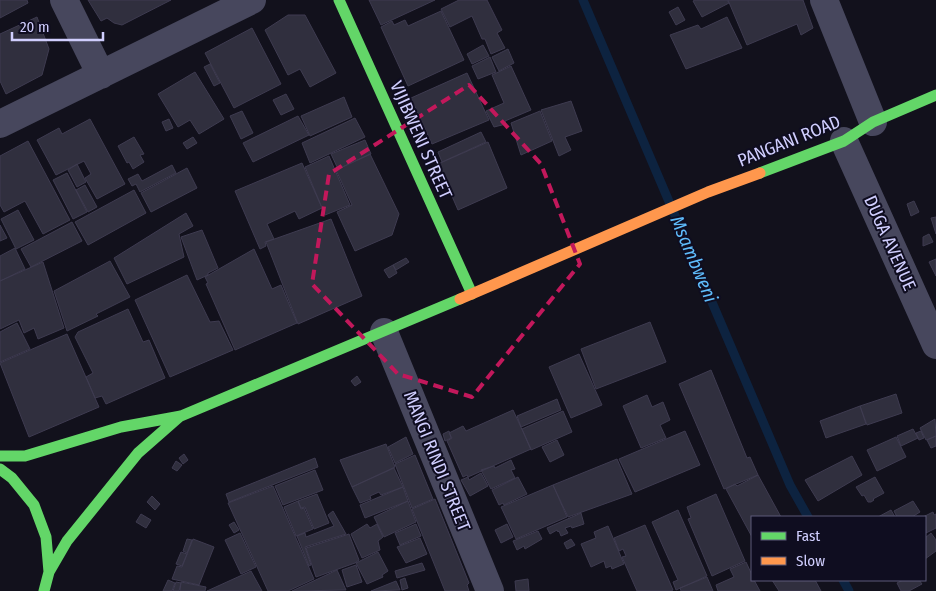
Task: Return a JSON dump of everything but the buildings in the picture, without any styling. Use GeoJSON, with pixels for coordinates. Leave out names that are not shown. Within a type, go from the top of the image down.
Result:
{"type":"FeatureCollection","features":[{"type":"Feature","properties":{"kind":"main road","name":"VIJIBWENI STREET"},"geometry":{"type":"LineString","coordinates":[[339,0],[472,294]]}},
{"type":"Feature","properties":{"kind":"main road","name":"PANGANI ROAD"},"geometry":{"type":"LineString","coordinates":[[180,416],[384,332],[708,192],[844,141],[873,122],[936,95]]}},
{"type":"Feature","properties":{"kind":"main road"},"geometry":{"type":"LineString","coordinates":[[0,456],[25,456],[121,427],[180,416]]}},
{"type":"Feature","properties":{"kind":"main road"},"geometry":{"type":"LineString","coordinates":[[48,572],[67,541],[138,453],[180,416]]}},
{"type":"Feature","properties":{"kind":"main road"},"geometry":{"type":"LineString","coordinates":[[0,469],[12,478],[34,505],[46,537],[48,572],[44,591]]}},
{"type":"Feature","properties":{"kind":"street"},"geometry":{"type":"LineString","coordinates":[[64,0],[101,75]]}},
{"type":"Feature","properties":{"kind":"street"},"geometry":{"type":"LineString","coordinates":[[0,124],[252,0]]}},
{"type":"Feature","properties":{"kind":"street"},"geometry":{"type":"LineString","coordinates":[[824,0],[873,122]]}},
{"type":"Feature","properties":{"kind":"street","name":"DUGA AVENUE"},"geometry":{"type":"LineString","coordinates":[[844,141],[936,345]]}},
{"type":"Feature","properties":{"kind":"street","name":"MANGI RINDI STREET"},"geometry":{"type":"LineString","coordinates":[[384,332],[490,591]]}},
{"type":"Feature","properties":{"kind":"highlighted area"},"geometry":{"type":"Polygon","coordinates":[[[469,85],[541,164],[580,264],[472,397],[398,374],[312,284],[329,174],[469,85]]]}},
{"type":"Feature","properties":{"kind":"waterway","name":"Msambweni"},"geometry":{"type":"LineString","coordinates":[[583,0],[790,485],[807,516]]}},
{"type":"Feature","properties":{"kind":"waterway","name":"Msambweni"},"geometry":{"type":"LineString","coordinates":[[844,581],[849,591]]}},
{"type":"Feature","properties":{"kind":"traffic: fast"},"geometry":{"type":"LineString","coordinates":[[339,0],[472,294]]}},
{"type":"Feature","properties":{"kind":"traffic: fast"},"geometry":{"type":"LineString","coordinates":[[760,173],[844,141],[873,122],[936,95]]}},
{"type":"Feature","properties":{"kind":"traffic: fast"},"geometry":{"type":"LineString","coordinates":[[0,456],[25,456],[121,427],[181,416],[460,299]]}},
{"type":"Feature","properties":{"kind":"traffic: fast"},"geometry":{"type":"LineString","coordinates":[[49,572],[67,541],[138,453],[179,417]]}},
{"type":"Feature","properties":{"kind":"traffic: fast"},"geometry":{"type":"LineString","coordinates":[[0,469],[12,478],[34,505],[46,537],[49,572],[44,591]]}},
{"type":"Feature","properties":{"kind":"traffic: slow"},"geometry":{"type":"LineString","coordinates":[[460,299],[708,192],[760,173]]}}]}
